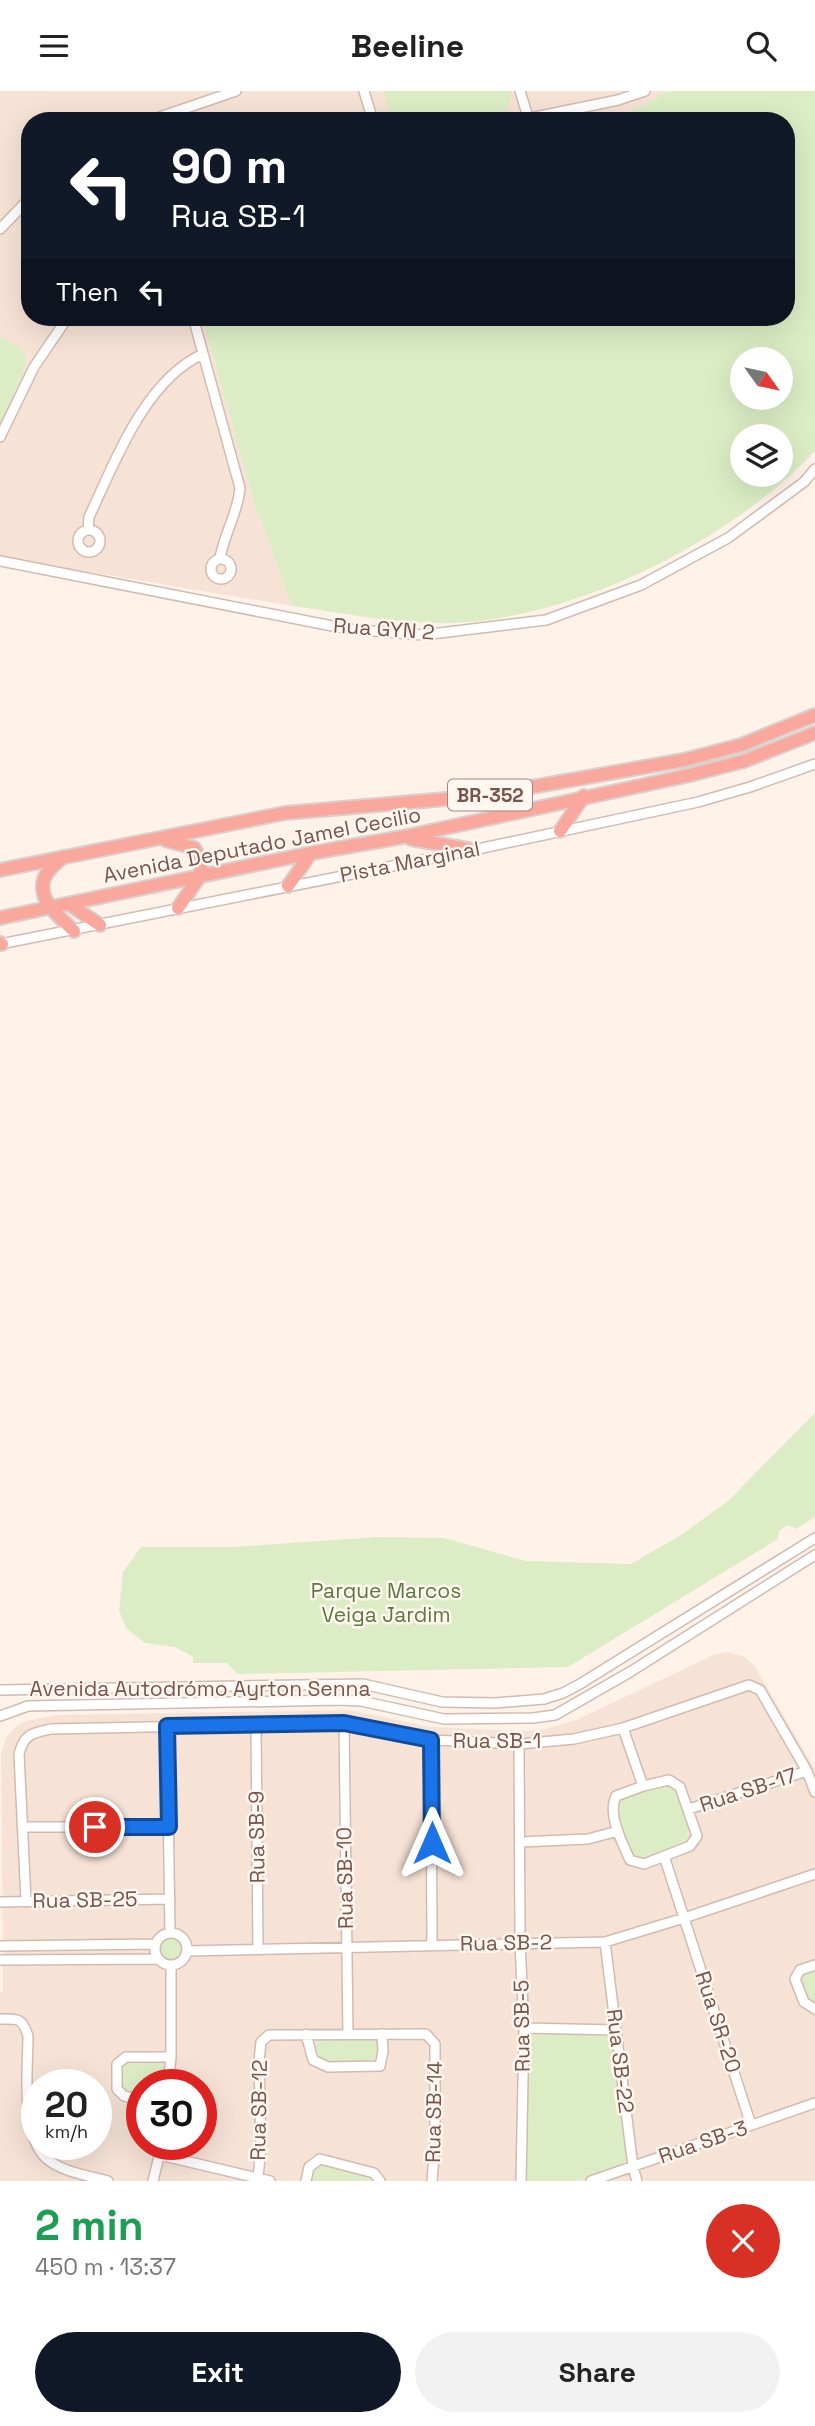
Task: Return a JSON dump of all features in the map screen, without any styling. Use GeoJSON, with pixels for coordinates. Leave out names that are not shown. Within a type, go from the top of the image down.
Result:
{"type":"FeatureCollection","features":[{"type":"Feature","properties":{"kind":"highway","name":"Avenida Deputado Jamel Cecilio"},"geometry":{"type":"LineString","coordinates":[[63,857],[285,813],[481,796],[684,760],[741,745],[815,715]]}},
{"type":"Feature","properties":{"kind":"highway","name":"Avenida Deputado Jamel Cecilio"},"geometry":{"type":"LineString","coordinates":[[0,918],[311,853],[403,837],[690,775],[744,761],[815,733]]}},
{"type":"Feature","properties":{"kind":"highway"},"geometry":{"type":"LineString","coordinates":[[561,831],[584,796]]}},
{"type":"Feature","properties":{"kind":"highway"},"geometry":{"type":"LineString","coordinates":[[403,837],[473,850]]}},
{"type":"Feature","properties":{"kind":"highway"},"geometry":{"type":"LineString","coordinates":[[157,839],[194,848],[202,862],[200,876],[178,908]]}},
{"type":"Feature","properties":{"kind":"highway"},"geometry":{"type":"LineString","coordinates":[[288,886],[311,853]]}},
{"type":"Feature","properties":{"kind":"highway"},"geometry":{"type":"LineString","coordinates":[[63,857],[44,879],[45,895],[50,908],[74,931]]}},
{"type":"Feature","properties":{"kind":"highway","name":"BR-352"},"geometry":{"type":"LineString","coordinates":[[0,870],[63,857]]}},
{"type":"Feature","properties":{"kind":"highway"},"geometry":{"type":"LineString","coordinates":[[69,904],[100,925]]}},
{"type":"Feature","properties":{"kind":"street"},"geometry":{"type":"LineString","coordinates":[[174,112],[236,91]]}},
{"type":"Feature","properties":{"kind":"street"},"geometry":{"type":"LineString","coordinates":[[364,91],[370,112]]}},
{"type":"Feature","properties":{"kind":"street"},"geometry":{"type":"LineString","coordinates":[[520,91],[526,112]]}},
{"type":"Feature","properties":{"kind":"street"},"geometry":{"type":"LineString","coordinates":[[554,112],[618,100],[645,91]]}},
{"type":"Feature","properties":{"kind":"street"},"geometry":{"type":"LineString","coordinates":[[0,229],[21,207]]}},
{"type":"Feature","properties":{"kind":"street"},"geometry":{"type":"LineString","coordinates":[[0,437],[34,367],[62,326]]}},
{"type":"Feature","properties":{"kind":"street"},"geometry":{"type":"LineString","coordinates":[[195,326],[240,488],[239,505],[222,543],[220,558]]}},
{"type":"Feature","properties":{"kind":"street"},"geometry":{"type":"LineString","coordinates":[[88,530],[89,517],[126,438],[144,410],[186,362],[203,355]]}},
{"type":"Feature","properties":{"kind":"street","name":"Rua GYN 2"},"geometry":{"type":"LineString","coordinates":[[0,561],[348,629],[423,635],[546,620],[641,586],[728,538],[804,482],[815,469]]}},
{"type":"Feature","properties":{"kind":"street","name":"Pista Marginal"},"geometry":{"type":"LineString","coordinates":[[1,943],[74,931],[698,802],[815,764]]}},
{"type":"Feature","properties":{"kind":"street","name":"Avenida Autodrómo Ayrton Senna"},"geometry":{"type":"LineString","coordinates":[[0,1691],[363,1684],[442,1702],[531,1700],[563,1693],[580,1684],[815,1538]]}},
{"type":"Feature","properties":{"kind":"street","name":"Avenida Autodrómo Ayrton Senna"},"geometry":{"type":"LineString","coordinates":[[0,1716],[28,1706],[340,1700],[444,1720],[533,1718],[555,1714],[568,1709],[815,1555]]}},
{"type":"Feature","properties":{"kind":"street"},"geometry":{"type":"LineString","coordinates":[[716,1599],[723,1613]]}},
{"type":"Feature","properties":{"kind":"street","name":"Rua SB-1"},"geometry":{"type":"LineString","coordinates":[[26,1901],[19,1753],[23,1741],[33,1732],[51,1729],[344,1723],[431,1740],[519,1744],[574,1739],[623,1728],[749,1685],[760,1690],[807,1770],[815,1792]]}},
{"type":"Feature","properties":{"kind":"street","name":"Rua SB-10"},"geometry":{"type":"LineString","coordinates":[[344,1723],[348,2033]]}},
{"type":"Feature","properties":{"kind":"street","name":"Rua SB-9"},"geometry":{"type":"LineString","coordinates":[[256,1724],[258,1949]]}},
{"type":"Feature","properties":{"kind":"street"},"geometry":{"type":"LineString","coordinates":[[167,1726],[170,1933]]}},
{"type":"Feature","properties":{"kind":"street"},"geometry":{"type":"LineString","coordinates":[[623,1728],[643,1786]]}},
{"type":"Feature","properties":{"kind":"street"},"geometry":{"type":"LineString","coordinates":[[431,1740],[432,1945]]}},
{"type":"Feature","properties":{"kind":"street","name":"Rua SB-5"},"geometry":{"type":"LineString","coordinates":[[519,1744],[520,1943],[524,2028],[521,2181]]}},
{"type":"Feature","properties":{"kind":"street","name":"Rua SB-17"},"geometry":{"type":"LineString","coordinates":[[689,1809],[807,1770]]}},
{"type":"Feature","properties":{"kind":"street"},"geometry":{"type":"LineString","coordinates":[[669,1780],[680,1787],[689,1809],[697,1836],[690,1846],[644,1864],[630,1860],[618,1831],[612,1804],[616,1795],[669,1780]]}},
{"type":"Feature","properties":{"kind":"street"},"geometry":{"type":"LineString","coordinates":[[22,1827],[169,1827]]}},
{"type":"Feature","properties":{"kind":"street"},"geometry":{"type":"LineString","coordinates":[[520,1842],[587,1839],[618,1831]]}},
{"type":"Feature","properties":{"kind":"street","name":"Rua SR-20"},"geometry":{"type":"LineString","coordinates":[[664,1856],[751,2125]]}},
{"type":"Feature","properties":{"kind":"street","name":"Rua SB-2"},"geometry":{"type":"LineString","coordinates":[[187,1951],[605,1942],[815,1874]]}},
{"type":"Feature","properties":{"kind":"street","name":"Rua SB-25"},"geometry":{"type":"LineString","coordinates":[[0,1902],[170,1899]]}},
{"type":"Feature","properties":{"kind":"street"},"geometry":{"type":"LineString","coordinates":[[0,1960],[157,1959],[172,1966],[180,1963],[187,1951],[187,1945],[181,1936],[170,1933],[161,1936],[155,1944],[157,1959]]}},
{"type":"Feature","properties":{"kind":"street","name":"Rua SB-22"},"geometry":{"type":"LineString","coordinates":[[605,1942],[633,2167],[637,2181]]}},
{"type":"Feature","properties":{"kind":"street"},"geometry":{"type":"LineString","coordinates":[[0,1946],[155,1944]]}},
{"type":"Feature","properties":{"kind":"street"},"geometry":{"type":"LineString","coordinates":[[30,1946],[31,1959]]}},
{"type":"Feature","properties":{"kind":"street"},"geometry":{"type":"LineString","coordinates":[[815,1965],[800,1970],[795,1979],[804,2002],[815,2009]]}},
{"type":"Feature","properties":{"kind":"street"},"geometry":{"type":"LineString","coordinates":[[170,2069],[172,1966]]}},
{"type":"Feature","properties":{"kind":"street"},"geometry":{"type":"LineString","coordinates":[[0,2019],[18,2019],[24,2024],[28,2036],[28,2115],[36,2144],[48,2161],[69,2171],[108,2181]]}},
{"type":"Feature","properties":{"kind":"street"},"geometry":{"type":"LineString","coordinates":[[524,2028],[616,2030]]}},
{"type":"Feature","properties":{"kind":"street"},"geometry":{"type":"LineString","coordinates":[[348,2033],[382,2034],[380,2066],[328,2067],[313,2060],[306,2034],[348,2033]]}},
{"type":"Feature","properties":{"kind":"street","name":"Rua SB-12"},"geometry":{"type":"LineString","coordinates":[[258,2178],[261,2145],[261,2042],[269,2035],[306,2034]]}},
{"type":"Feature","properties":{"kind":"street","name":"Rua SB-14"},"geometry":{"type":"LineString","coordinates":[[382,2034],[426,2034],[435,2044],[435,2144],[432,2181]]}},
{"type":"Feature","properties":{"kind":"street"},"geometry":{"type":"LineString","coordinates":[[126,2096],[117,2089],[117,2064],[126,2057],[171,2057]]}},
{"type":"Feature","properties":{"kind":"street","name":"Rua SB-3"},"geometry":{"type":"LineString","coordinates":[[591,2181],[815,2103]]}},
{"type":"Feature","properties":{"kind":"street"},"geometry":{"type":"LineString","coordinates":[[306,2181],[309,2167],[320,2159],[374,2173],[380,2181]]}},
{"type":"Feature","properties":{"kind":"street"},"geometry":{"type":"LineString","coordinates":[[153,2181],[159,2160]]}},
{"type":"Feature","properties":{"kind":"street"},"geometry":{"type":"LineString","coordinates":[[181,2160],[270,2181]]}},
{"type":"Feature","properties":{"kind":"shaded area"},"geometry":{"type":"Polygon","coordinates":[[[0,91],[669,91],[626,112],[21,112],[21,326],[205,326],[255,505],[292,606],[0,557],[0,91]]]}},
{"type":"Feature","properties":{"kind":"shaded area"},"geometry":{"type":"Polygon","coordinates":[[[727,1652],[744,1657],[754,1665],[815,1769],[815,2181],[0,2181],[0,1993],[3,1992],[1,1754],[6,1738],[16,1726],[26,1721],[57,1715],[349,1710],[431,1727],[519,1731],[542,1730],[576,1720],[716,1654],[727,1652]]]}},
{"type":"Feature","properties":{"kind":"green space"},"geometry":{"type":"Polygon","coordinates":[[[385,91],[510,91],[512,98],[502,112],[388,112],[385,91]]]}},
{"type":"Feature","properties":{"kind":"green space"},"geometry":{"type":"Polygon","coordinates":[[[669,91],[815,91],[815,451],[793,472],[793,424],[730,424],[730,487],[776,487],[696,544],[599,591],[548,607],[499,618],[431,623],[292,606],[255,505],[205,326],[795,326],[795,112],[626,112],[669,91]]]}},
{"type":"Feature","properties":{"kind":"green space"},"geometry":{"type":"Polygon","coordinates":[[[0,336],[17,346],[26,357],[24,372],[0,424],[0,336]]]}},
{"type":"Feature","properties":{"kind":"green space","name":"Parque Marcos Veiga Jardim"},"geometry":{"type":"Polygon","coordinates":[[[815,1413],[815,1517],[796,1529],[788,1525],[779,1531],[778,1539],[568,1667],[237,1674],[227,1663],[193,1663],[193,1657],[175,1647],[145,1643],[127,1629],[119,1611],[123,1572],[141,1547],[231,1547],[378,1537],[444,1538],[526,1561],[631,1564],[681,1535],[728,1501],[815,1413]]]}},
{"type":"Feature","properties":{"kind":"green space"},"geometry":{"type":"Polygon","coordinates":[[[662,1784],[675,1789],[688,1824],[687,1838],[684,1844],[642,1858],[635,1857],[630,1852],[616,1808],[622,1798],[662,1784]]]}},
{"type":"Feature","properties":{"kind":"green space"},"geometry":{"type":"Polygon","coordinates":[[[171,1937],[180,1940],[183,1949],[180,1958],[171,1961],[162,1958],[159,1949],[162,1940],[171,1937]]]}},
{"type":"Feature","properties":{"kind":"green space"},"geometry":{"type":"Polygon","coordinates":[[[815,1970],[815,2003],[806,1999],[800,1980],[803,1974],[815,1970]]]}},
{"type":"Feature","properties":{"kind":"green space"},"geometry":{"type":"Polygon","coordinates":[[[605,2034],[612,2039],[627,2158],[622,2165],[576,2181],[523,2181],[528,2035],[605,2034]]]}},
{"type":"Feature","properties":{"kind":"green space"},"geometry":{"type":"Polygon","coordinates":[[[370,2038],[377,2048],[372,2060],[324,2061],[315,2056],[314,2050],[320,2039],[370,2038]]]}},
{"type":"Feature","properties":{"kind":"green space"},"geometry":{"type":"Polygon","coordinates":[[[126,2061],[160,2062],[165,2068],[126,2069],[126,2092],[120,2088],[119,2067],[126,2061]]]}},
{"type":"Feature","properties":{"kind":"green space"},"geometry":{"type":"Polygon","coordinates":[[[322,2164],[372,2177],[374,2181],[312,2181],[313,2169],[322,2164]]]}},
{"type":"Feature","properties":{"kind":"route"},"geometry":{"type":"LineString","coordinates":[[95,1827],[169,1827],[167,1726],[344,1723],[431,1740],[432,1843]]}}]}
